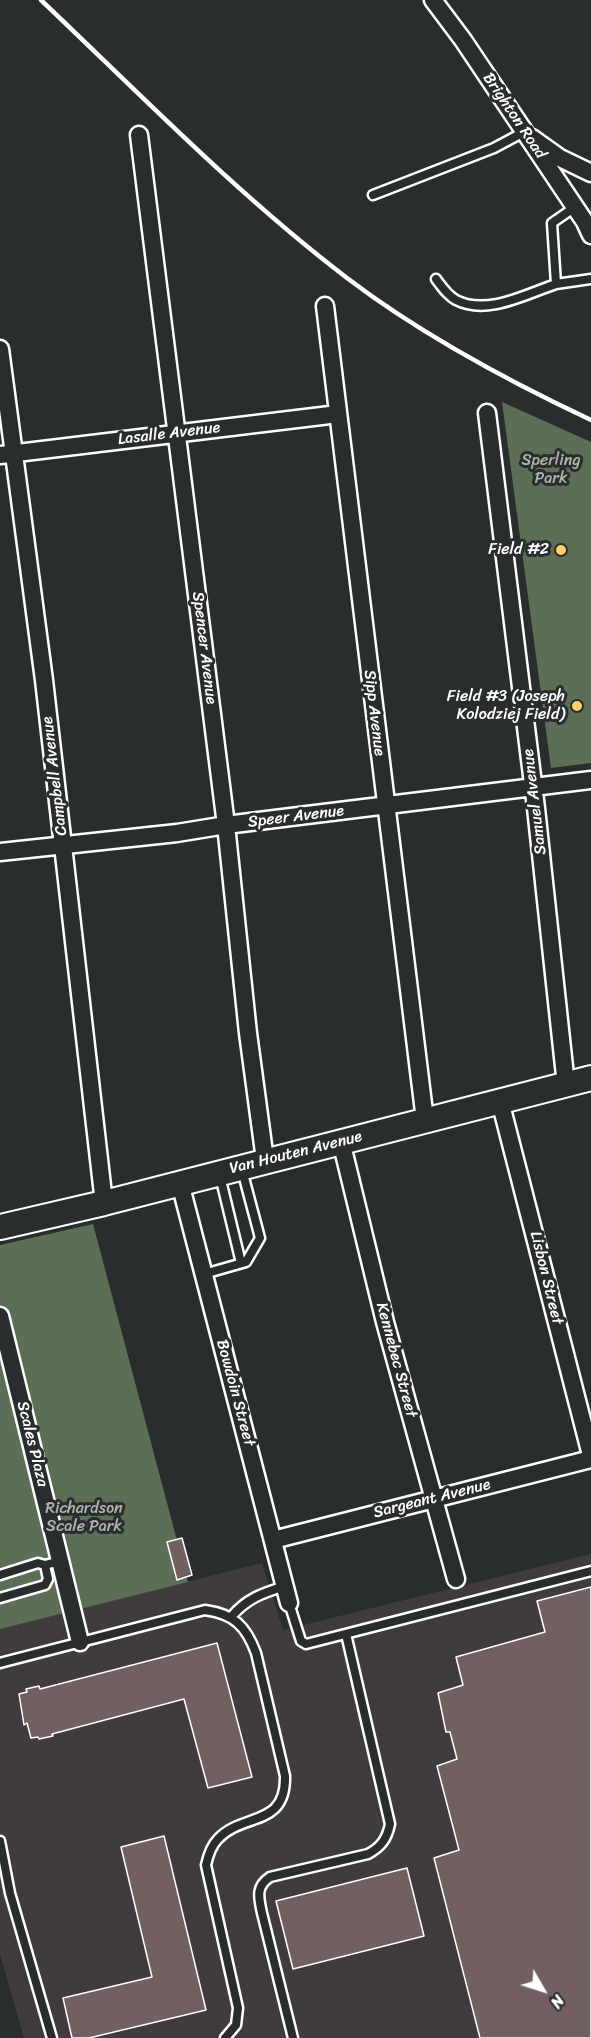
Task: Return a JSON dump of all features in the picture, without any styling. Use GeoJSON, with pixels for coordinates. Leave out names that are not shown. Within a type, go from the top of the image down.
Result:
{"type":"FeatureCollection","features":[{"type":"Feature","properties":{"kind":"main road","name":"Van Houten Avenue"},"geometry":{"type":"LineString","coordinates":[[0,1227],[104,1203],[591,1078]]}},
{"type":"Feature","properties":{"kind":"street","name":"Brighton Road"},"geometry":{"type":"LineString","coordinates":[[433,0],[463,40],[575,207],[591,235]]}},
{"type":"Feature","properties":{"kind":"street"},"geometry":{"type":"LineString","coordinates":[[524,132],[561,158],[591,173]]}},
{"type":"Feature","properties":{"kind":"street","name":"Spencer Avenue"},"geometry":{"type":"LineString","coordinates":[[139,135],[178,433],[265,1160]]}},
{"type":"Feature","properties":{"kind":"street","name":"Sipp Avenue"},"geometry":{"type":"LineString","coordinates":[[325,306],[425,1120]]}},
{"type":"Feature","properties":{"kind":"street","name":"Campbell Avenue"},"geometry":{"type":"LineString","coordinates":[[0,349],[6,454],[44,680],[104,1203]]}},
{"type":"Feature","properties":{"kind":"street","name":"Samuel Avenue"},"geometry":{"type":"LineString","coordinates":[[487,413],[534,787],[566,1085]]}},
{"type":"Feature","properties":{"kind":"street","name":"Lasalle Avenue"},"geometry":{"type":"LineString","coordinates":[[6,454],[338,414]]}},
{"type":"Feature","properties":{"kind":"street","name":"Speer Avenue"},"geometry":{"type":"LineString","coordinates":[[0,852],[177,833],[591,780]]}},
{"type":"Feature","properties":{"kind":"street","name":"Lisbon Street"},"geometry":{"type":"LineString","coordinates":[[500,1101],[591,1457]]}},
{"type":"Feature","properties":{"kind":"street","name":"Kennebec Street"},"geometry":{"type":"LineString","coordinates":[[341,1141],[385,1322],[456,1579]]}},
{"type":"Feature","properties":{"kind":"street","name":"Bowdoin Street"},"geometry":{"type":"LineString","coordinates":[[180,1183],[287,1595]]}},
{"type":"Feature","properties":{"kind":"street","name":"Scales Plaza"},"geometry":{"type":"LineString","coordinates":[[0,1316],[52,1563],[80,1642]]}},
{"type":"Feature","properties":{"kind":"street","name":"Sargeant Avenue"},"geometry":{"type":"LineString","coordinates":[[273,1540],[591,1457]]}},
{"type":"Feature","properties":{"kind":"lane"},"geometry":{"type":"LineString","coordinates":[[373,195],[494,148],[524,132]]}},
{"type":"Feature","properties":{"kind":"lane"},"geometry":{"type":"LineString","coordinates":[[556,284],[552,223],[575,207]]}},
{"type":"Feature","properties":{"kind":"lane"},"geometry":{"type":"LineString","coordinates":[[436,279],[454,299],[464,303],[492,306],[556,284],[591,279]]}},
{"type":"Feature","properties":{"kind":"lane"},"geometry":{"type":"LineString","coordinates":[[230,1169],[241,1263]]}},
{"type":"Feature","properties":{"kind":"lane"},"geometry":{"type":"LineString","coordinates":[[204,1274],[246,1262],[260,1238],[230,1169]]}},
{"type":"Feature","properties":{"kind":"lane"},"geometry":{"type":"LineString","coordinates":[[0,1575],[38,1563],[52,1563],[45,1585],[0,1598]]}},
{"type":"Feature","properties":{"kind":"lane"},"geometry":{"type":"LineString","coordinates":[[231,1617],[246,1601],[257,1595],[287,1595],[301,1641],[306,1644],[591,1571]]}},
{"type":"Feature","properties":{"kind":"lane"},"geometry":{"type":"LineString","coordinates":[[0,1663],[205,1610],[231,1617],[244,1629],[256,1653],[285,1776],[285,1787],[278,1806],[271,1813],[263,1818],[234,1827],[217,1840],[206,1865],[238,2008],[236,2025],[225,2038]]}},
{"type":"Feature","properties":{"kind":"lane"},"geometry":{"type":"LineString","coordinates":[[293,2038],[262,1913],[258,1892],[262,1882],[270,1877],[368,1854],[379,1848],[387,1836],[390,1824],[346,1634]]}},
{"type":"Feature","properties":{"kind":"lane"},"geometry":{"type":"LineString","coordinates":[[0,1841],[10,1893],[52,2038]]}},
{"type":"Feature","properties":{"kind":"shaded area"},"geometry":{"type":"Polygon","coordinates":[[[591,1554],[591,2038],[24,2038],[0,1954],[0,1629],[262,1563],[283,1630],[591,1554]]]}},
{"type":"Feature","properties":{"kind":"green space","name":"Sperling Park"},"geometry":{"type":"Polygon","coordinates":[[[502,402],[591,442],[591,763],[551,768],[502,402]]]}},
{"type":"Feature","properties":{"kind":"green space","name":"Richardson Scale Park"},"geometry":{"type":"Polygon","coordinates":[[[93,1224],[188,1582],[0,1629],[0,1245],[93,1224]]]}},
{"type":"Feature","properties":{"kind":"building"},"geometry":{"type":"Polygon","coordinates":[[[182,1538],[192,1575],[177,1580],[167,1542],[182,1538]]]}},
{"type":"Feature","properties":{"kind":"building"},"geometry":{"type":"Polygon","coordinates":[[[591,1587],[591,2038],[480,2038],[434,1858],[459,1850],[437,1766],[457,1759],[450,1732],[446,1732],[438,1693],[463,1685],[456,1657],[545,1632],[537,1601],[591,1587]]]}},
{"type":"Feature","properties":{"kind":"building"},"geometry":{"type":"Polygon","coordinates":[[[217,1643],[252,1777],[208,1788],[184,1699],[39,1739],[38,1737],[31,1738],[27,1723],[24,1725],[19,1694],[27,1692],[26,1689],[39,1686],[40,1689],[217,1643]]]}},
{"type":"Feature","properties":{"kind":"building"},"geometry":{"type":"Polygon","coordinates":[[[164,1836],[206,2010],[89,2038],[72,2038],[63,1998],[152,1977],[121,1847],[164,1836]]]}},
{"type":"Feature","properties":{"kind":"building"},"geometry":{"type":"Polygon","coordinates":[[[407,1868],[424,1936],[293,1969],[276,1901],[407,1868]]]}},
{"type":"Feature","properties":{"kind":"railway"},"geometry":{"type":"LineString","coordinates":[[41,0],[229,179],[347,278],[405,319],[465,355],[591,420]]}},
{"type":"Feature","properties":{"kind":"place","name":"Field #2"},"geometry":{"type":"Point","coordinates":[561,550]}},
{"type":"Feature","properties":{"kind":"place","name":"Field #3 (Joseph Kolodziej Field)"},"geometry":{"type":"Point","coordinates":[577,706]}}]}
